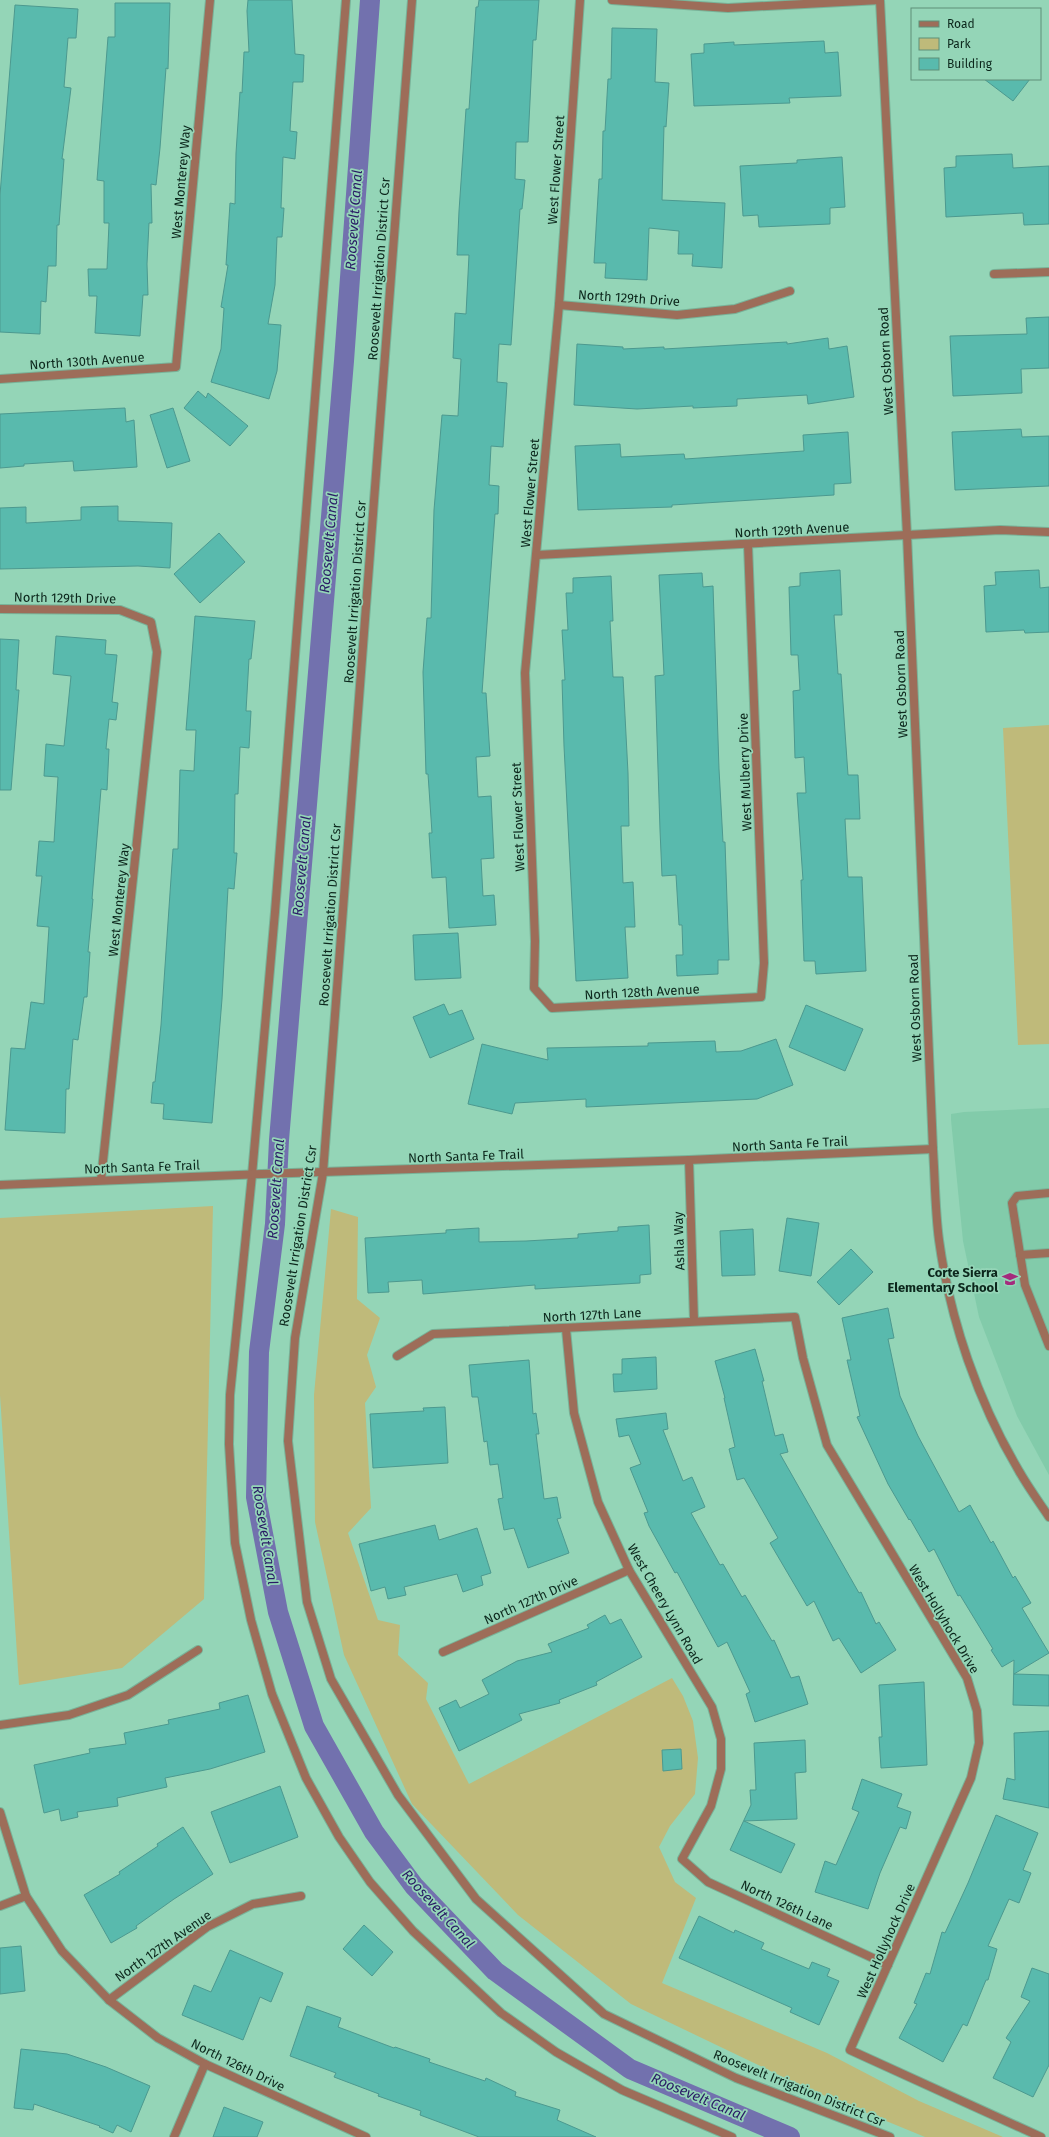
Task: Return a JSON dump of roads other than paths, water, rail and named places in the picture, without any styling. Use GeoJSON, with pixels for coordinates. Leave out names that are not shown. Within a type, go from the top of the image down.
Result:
{"type":"FeatureCollection","features":[{"type":"Feature","properties":{"kind":"street","name":"West Monterey Way"},"geometry":{"type":"LineString","coordinates":[[176,367],[210,0]]}},
{"type":"Feature","properties":{"kind":"street"},"geometry":{"type":"LineString","coordinates":[[346,0],[275,912],[252,1175],[230,1395],[229,1444],[235,1543],[251,1620],[272,1694],[306,1778],[339,1837],[370,1882],[413,1931],[500,2013],[556,2052],[622,2090],[732,2137]]}},
{"type":"Feature","properties":{"kind":"street","name":"Roosevelt Irrigation District Csr"},"geometry":{"type":"LineString","coordinates":[[412,0],[323,1173],[294,1338],[288,1441],[306,1602],[331,1680],[398,1795],[476,1899],[604,2014],[736,2078],[890,2137]]}},
{"type":"Feature","properties":{"kind":"street","name":"West Flower Street"},"geometry":{"type":"LineString","coordinates":[[534,988],[535,941],[525,673],[559,305],[580,0]]}},
{"type":"Feature","properties":{"kind":"street"},"geometry":{"type":"LineString","coordinates":[[612,0],[728,8],[880,0]]}},
{"type":"Feature","properties":{"kind":"street","name":"West Osborn Road"},"geometry":{"type":"LineString","coordinates":[[880,0],[907,535],[933,1149],[939,1240],[952,1304],[970,1364],[992,1420],[1019,1471],[1049,1517]]}},
{"type":"Feature","properties":{"kind":"street"},"geometry":{"type":"LineString","coordinates":[[994,274],[1049,272]]}},
{"type":"Feature","properties":{"kind":"street","name":"North 129th Drive"},"geometry":{"type":"LineString","coordinates":[[559,305],[677,315],[735,309],[790,292]]}},
{"type":"Feature","properties":{"kind":"street","name":"North 130th Avenue"},"geometry":{"type":"LineString","coordinates":[[0,379],[176,367]]}},
{"type":"Feature","properties":{"kind":"street","name":"North 129th Avenue"},"geometry":{"type":"LineString","coordinates":[[537,555],[748,545],[1000,530],[1049,532]]}},
{"type":"Feature","properties":{"kind":"street","name":"West Mulberry Drive"},"geometry":{"type":"LineString","coordinates":[[748,545],[764,963],[761,997]]}},
{"type":"Feature","properties":{"kind":"street","name":"North 129th Drive"},"geometry":{"type":"LineString","coordinates":[[0,609],[120,610],[151,622]]}},
{"type":"Feature","properties":{"kind":"street","name":"West Monterey Way"},"geometry":{"type":"LineString","coordinates":[[101,1180],[157,652],[151,622]]}},
{"type":"Feature","properties":{"kind":"street","name":"North 128th Avenue"},"geometry":{"type":"LineString","coordinates":[[534,988],[552,1008],[761,997]]}},
{"type":"Feature","properties":{"kind":"street","name":"North Santa Fe Trail"},"geometry":{"type":"LineString","coordinates":[[0,1185],[262,1174],[689,1160],[933,1149]]}},
{"type":"Feature","properties":{"kind":"street","name":"Ashla Way"},"geometry":{"type":"LineString","coordinates":[[689,1160],[694,1321]]}},
{"type":"Feature","properties":{"kind":"street"},"geometry":{"type":"LineString","coordinates":[[1049,1193],[1017,1196],[1012,1203],[1025,1285],[1049,1346]]}},
{"type":"Feature","properties":{"kind":"street"},"geometry":{"type":"LineString","coordinates":[[1020,1255],[1049,1253]]}},
{"type":"Feature","properties":{"kind":"street","name":"North 127th Lane"},"geometry":{"type":"LineString","coordinates":[[397,1356],[433,1334],[566,1329],[694,1321],[795,1317]]}},
{"type":"Feature","properties":{"kind":"street","name":"West Hollyhock Drive"},"geometry":{"type":"LineString","coordinates":[[795,1317],[803,1358],[827,1445],[967,1678],[977,1711],[979,1743],[971,1778],[850,2050],[1041,2137]]}},
{"type":"Feature","properties":{"kind":"street","name":"West Cheery Lynn Road"},"geometry":{"type":"LineString","coordinates":[[566,1329],[574,1413],[598,1502],[629,1570],[712,1707],[721,1739],[722,1769],[711,1806],[682,1859]]}},
{"type":"Feature","properties":{"kind":"street","name":"North 127th Drive"},"geometry":{"type":"LineString","coordinates":[[443,1652],[629,1570]]}},
{"type":"Feature","properties":{"kind":"street"},"geometry":{"type":"LineString","coordinates":[[0,1725],[69,1715],[128,1695],[198,1650]]}},
{"type":"Feature","properties":{"kind":"street"},"geometry":{"type":"LineString","coordinates":[[0,1812],[26,1896],[62,1951],[109,2000]]}},
{"type":"Feature","properties":{"kind":"street","name":"North 126th Lane"},"geometry":{"type":"LineString","coordinates":[[682,1859],[708,1882],[888,1965]]}},
{"type":"Feature","properties":{"kind":"street"},"geometry":{"type":"LineString","coordinates":[[0,1906],[26,1896]]}},
{"type":"Feature","properties":{"kind":"street","name":"North 127th Avenue"},"geometry":{"type":"LineString","coordinates":[[109,2000],[207,1927],[253,1904],[301,1896]]}},
{"type":"Feature","properties":{"kind":"street","name":"North 126th Drive"},"geometry":{"type":"LineString","coordinates":[[109,2000],[158,2038],[204,2064],[366,2137]]}},
{"type":"Feature","properties":{"kind":"street"},"geometry":{"type":"LineString","coordinates":[[174,2137],[204,2064]]}},
{"type":"Feature","properties":{"kind":"waterway","name":"Roosevelt Canal"},"geometry":{"type":"LineString","coordinates":[[370,0],[344,361],[279,1140],[275,1224],[259,1352],[256,1497],[278,1612],[314,1726],[374,1832],[414,1886],[495,1971],[630,2069],[790,2137]]}},
{"type":"Feature","properties":{"kind":"place","name":"Corte Sierra Elementary School"},"geometry":{"type":"Point","coordinates":[1010,1279]}}]}
